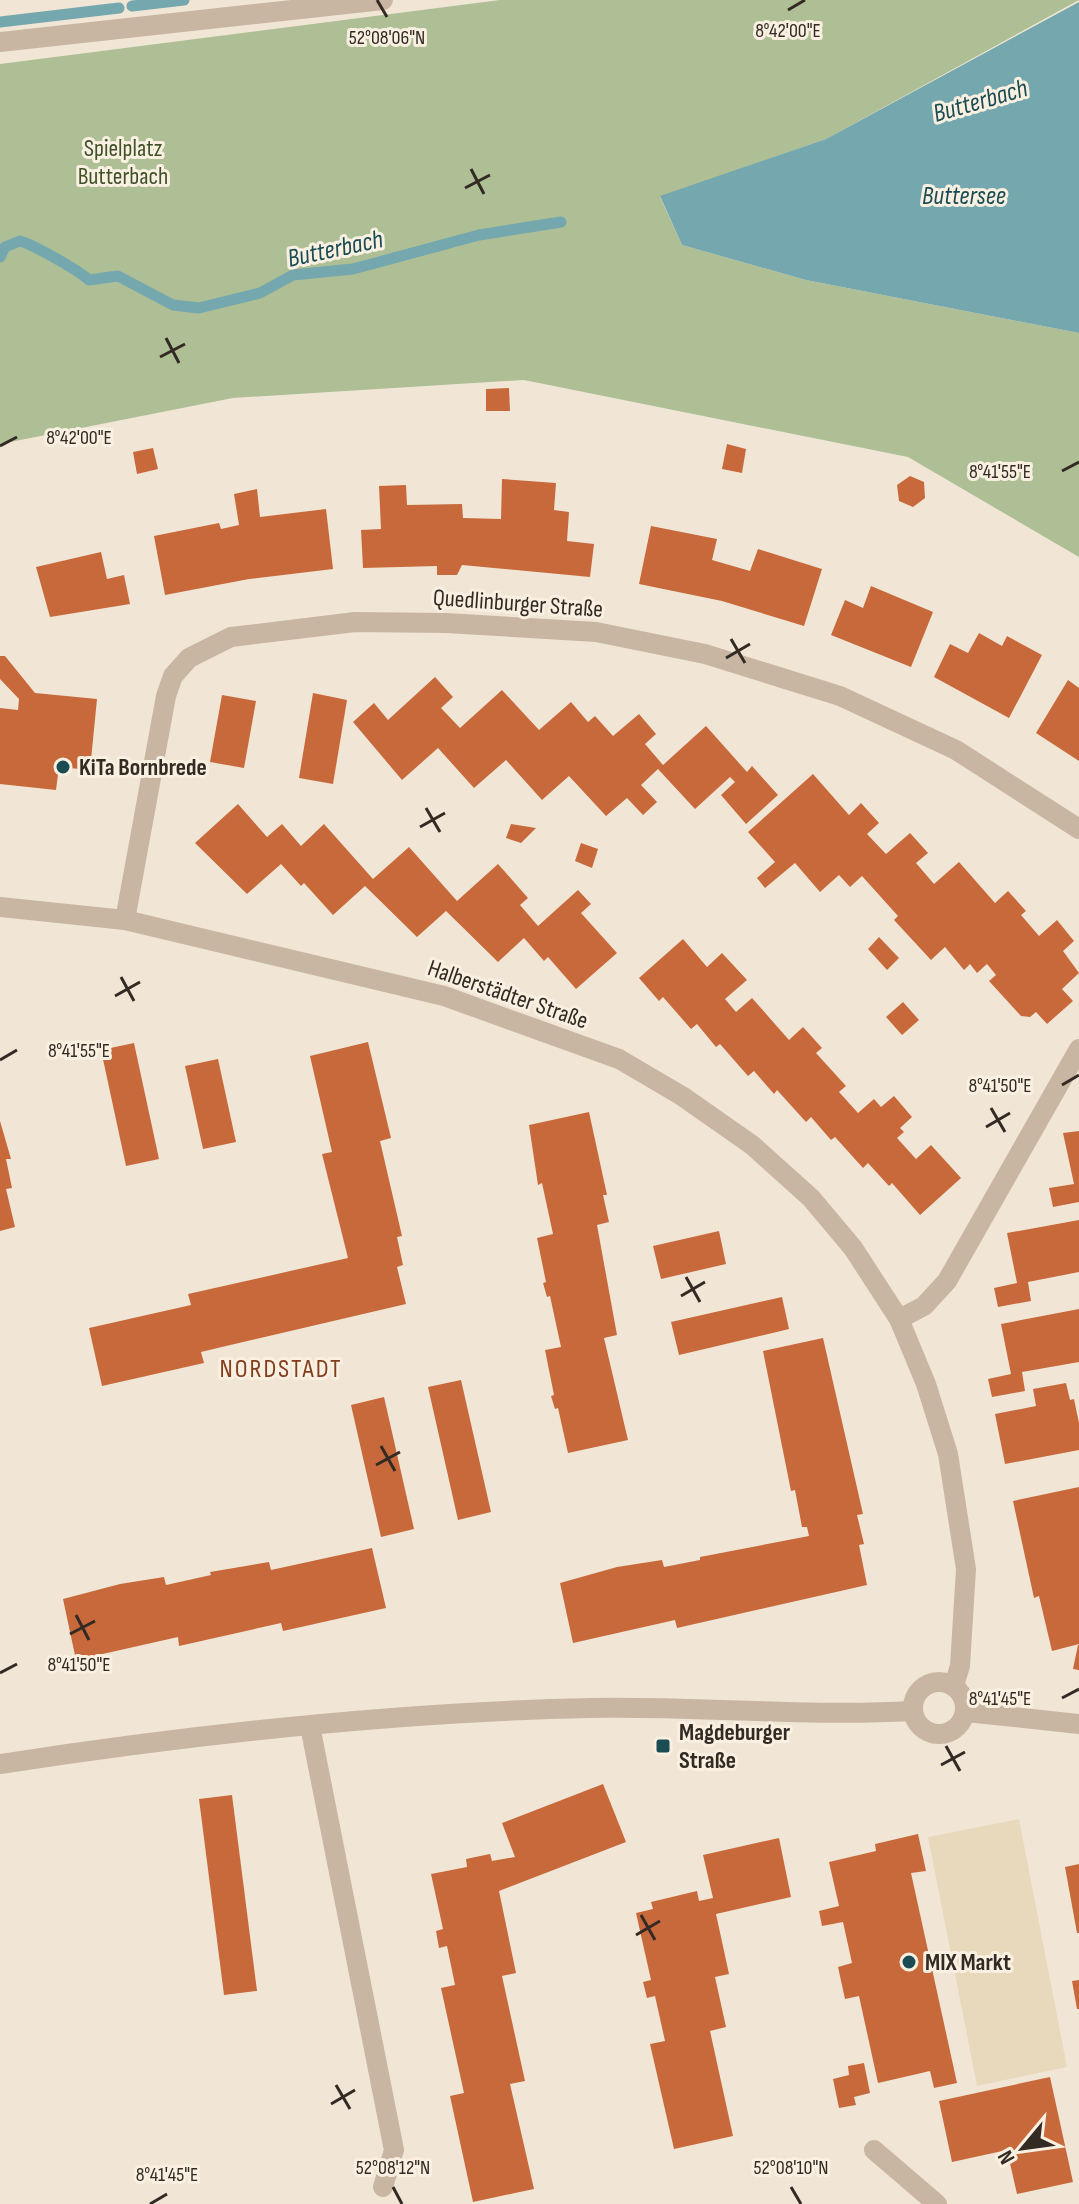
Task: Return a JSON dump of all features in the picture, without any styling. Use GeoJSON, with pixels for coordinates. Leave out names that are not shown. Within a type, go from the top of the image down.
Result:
{"type":"FeatureCollection","features":[{"type":"Feature","properties":{"kind":"street"},"geometry":{"type":"LineString","coordinates":[[0,42],[383,0]]}},
{"type":"Feature","properties":{"kind":"street","name":"Quedlinburger Straße"},"geometry":{"type":"LineString","coordinates":[[125,920],[166,696],[173,676],[189,658],[231,637],[355,622],[446,623],[596,632],[705,654],[840,696],[956,750],[1079,829]]}},
{"type":"Feature","properties":{"kind":"street","name":"Halberstädter Straße"},"geometry":{"type":"LineString","coordinates":[[0,907],[125,920],[444,996],[619,1059],[682,1096],[752,1145],[799,1188],[853,1248],[899,1319],[926,1384],[948,1454],[960,1513],[966,1569],[960,1666],[954,1685]]}},
{"type":"Feature","properties":{"kind":"street"},"geometry":{"type":"LineString","coordinates":[[899,1319],[924,1306],[947,1281],[1079,1049]]}},
{"type":"Feature","properties":{"kind":"street"},"geometry":{"type":"LineString","coordinates":[[938,1681],[954,1685],[963,1695],[966,1712],[959,1726],[945,1734],[933,1733],[920,1725],[913,1711],[921,1689],[938,1681]]}},
{"type":"Feature","properties":{"kind":"street"},"geometry":{"type":"LineString","coordinates":[[0,1764],[310,1726],[590,1708],[913,1711]]}},
{"type":"Feature","properties":{"kind":"street"},"geometry":{"type":"LineString","coordinates":[[966,1712],[1079,1724]]}},
{"type":"Feature","properties":{"kind":"street"},"geometry":{"type":"LineString","coordinates":[[310,1726],[386,2099],[394,2150],[383,2187]]}},
{"type":"Feature","properties":{"kind":"street"},"geometry":{"type":"LineString","coordinates":[[874,2150],[937,2204]]}},
{"type":"Feature","properties":{"kind":"green space","name":"Spielplatz Butterbach"},"geometry":{"type":"Polygon","coordinates":[[[500,0],[1079,0],[826,139],[660,197],[682,245],[806,280],[1079,333],[1079,557],[908,457],[524,380],[233,398],[0,444],[0,64],[500,0]]]}},
{"type":"Feature","properties":{"kind":"shaded area"},"geometry":{"type":"Polygon","coordinates":[[[1019,1819],[1067,2067],[977,2086],[928,1837],[1019,1819]]]}},
{"type":"Feature","properties":{"kind":"water","name":"Buttersee"},"geometry":{"type":"Polygon","coordinates":[[[1079,2],[1079,333],[806,280],[682,245],[660,196],[826,139],[1079,2]]]}},
{"type":"Feature","properties":{"kind":"building"},"geometry":{"type":"Polygon","coordinates":[[[509,388],[510,411],[486,411],[486,389],[509,388]]]}},
{"type":"Feature","properties":{"kind":"building"},"geometry":{"type":"Polygon","coordinates":[[[727,444],[746,449],[742,473],[722,469],[727,444]]]}},
{"type":"Feature","properties":{"kind":"building"},"geometry":{"type":"Polygon","coordinates":[[[153,448],[158,469],[137,474],[133,452],[153,448]]]}},
{"type":"Feature","properties":{"kind":"building"},"geometry":{"type":"Polygon","coordinates":[[[910,476],[924,482],[925,498],[913,507],[899,501],[897,485],[910,476]]]}},
{"type":"Feature","properties":{"kind":"building"},"geometry":{"type":"Polygon","coordinates":[[[502,479],[556,483],[554,510],[569,512],[567,541],[594,544],[590,577],[462,565],[457,575],[437,575],[437,566],[363,568],[361,530],[381,529],[379,486],[406,485],[407,505],[462,504],[463,518],[501,519],[502,479]]]}},
{"type":"Feature","properties":{"kind":"building"},"geometry":{"type":"Polygon","coordinates":[[[257,489],[260,517],[326,509],[333,569],[249,579],[165,595],[154,536],[219,523],[221,529],[239,525],[234,494],[257,489]]]}},
{"type":"Feature","properties":{"kind":"building"},"geometry":{"type":"Polygon","coordinates":[[[651,526],[717,539],[712,560],[750,571],[758,549],[822,569],[804,626],[722,601],[639,584],[651,526]]]}},
{"type":"Feature","properties":{"kind":"building"},"geometry":{"type":"Polygon","coordinates":[[[101,552],[107,579],[124,575],[130,604],[50,617],[36,567],[101,552]]]}},
{"type":"Feature","properties":{"kind":"building"},"geometry":{"type":"Polygon","coordinates":[[[871,586],[933,612],[911,667],[831,635],[845,600],[863,608],[871,586]]]}},
{"type":"Feature","properties":{"kind":"building"},"geometry":{"type":"Polygon","coordinates":[[[979,633],[1002,646],[1007,636],[1042,655],[1009,718],[934,677],[950,644],[968,653],[979,633]]]}},
{"type":"Feature","properties":{"kind":"building"},"geometry":{"type":"Polygon","coordinates":[[[0,656],[5,656],[35,693],[97,699],[90,770],[59,767],[56,790],[0,784],[0,708],[18,710],[19,699],[0,679],[0,656]]]}},
{"type":"Feature","properties":{"kind":"building"},"geometry":{"type":"Polygon","coordinates":[[[435,677],[453,697],[441,708],[460,728],[502,690],[539,730],[571,702],[588,722],[595,716],[613,736],[639,714],[656,734],[645,744],[663,765],[706,726],[747,772],[752,766],[778,795],[746,824],[721,795],[735,782],[730,777],[695,809],[658,769],[641,785],[657,802],[643,815],[627,798],[606,816],[569,776],[542,800],[506,760],[474,788],[438,748],[402,780],[353,722],[374,703],[388,720],[435,677]]]}},
{"type":"Feature","properties":{"kind":"building"},"geometry":{"type":"Polygon","coordinates":[[[1068,680],[1079,688],[1079,761],[1036,733],[1068,680]]]}},
{"type":"Feature","properties":{"kind":"building"},"geometry":{"type":"Polygon","coordinates":[[[313,693],[347,700],[333,784],[299,778],[313,693]]]}},
{"type":"Feature","properties":{"kind":"building"},"geometry":{"type":"Polygon","coordinates":[[[222,695],[256,701],[244,768],[210,762],[222,695]]]}},
{"type":"Feature","properties":{"kind":"building"},"geometry":{"type":"Polygon","coordinates":[[[813,774],[849,815],[861,803],[879,823],[867,834],[886,854],[910,833],[928,853],[916,863],[934,884],[959,862],[995,903],[1008,891],[1026,911],[1021,915],[1039,936],[1057,920],[1074,941],[1063,951],[1079,973],[1062,989],[1073,1001],[1047,1024],[1036,1012],[1030,1017],[1021,1016],[989,981],[996,975],[987,964],[977,973],[970,964],[964,970],[945,947],[931,960],[894,920],[898,916],[862,876],[850,887],[839,875],[820,892],[795,863],[765,888],[757,878],[775,862],[748,832],[813,774]]]}},
{"type":"Feature","properties":{"kind":"building"},"geometry":{"type":"Polygon","coordinates":[[[238,804],[267,837],[282,824],[301,846],[324,824],[373,879],[409,847],[457,901],[498,864],[528,898],[520,905],[538,926],[578,890],[591,904],[581,913],[617,953],[576,989],[548,957],[544,961],[524,938],[498,962],[446,911],[417,937],[365,886],[333,915],[304,883],[301,886],[281,864],[247,894],[195,843],[238,804]]]}},
{"type":"Feature","properties":{"kind":"building"},"geometry":{"type":"Polygon","coordinates":[[[511,824],[536,828],[521,843],[506,838],[511,824]]]}},
{"type":"Feature","properties":{"kind":"building"},"geometry":{"type":"Polygon","coordinates":[[[581,843],[598,849],[592,868],[575,861],[581,843]]]}},
{"type":"Feature","properties":{"kind":"building"},"geometry":{"type":"Polygon","coordinates":[[[879,937],[899,958],[887,970],[868,949],[879,937]]]}},
{"type":"Feature","properties":{"kind":"building"},"geometry":{"type":"Polygon","coordinates":[[[683,939],[707,967],[722,953],[747,980],[725,999],[736,1012],[752,998],[789,1040],[803,1027],[822,1048],[816,1053],[846,1086],[839,1092],[858,1113],[874,1099],[881,1107],[894,1096],[912,1117],[900,1128],[904,1132],[897,1138],[916,1159],[931,1145],[961,1178],[920,1215],[892,1183],[889,1186],[868,1163],[863,1168],[835,1137],[831,1140],[811,1117],[806,1122],[777,1090],[774,1094],[754,1071],[748,1076],[720,1044],[716,1047],[697,1024],[691,1029],[663,997],[659,1001],[639,978],[683,939]]]}},
{"type":"Feature","properties":{"kind":"building"},"geometry":{"type":"Polygon","coordinates":[[[903,1002],[919,1020],[902,1035],[886,1017],[903,1002]]]}},
{"type":"Feature","properties":{"kind":"building"},"geometry":{"type":"Polygon","coordinates":[[[368,1042],[391,1138],[380,1141],[402,1236],[397,1237],[403,1265],[397,1267],[406,1304],[201,1352],[204,1363],[102,1386],[89,1328],[191,1305],[188,1294],[348,1258],[322,1154],[332,1152],[310,1056],[368,1042]]]}},
{"type":"Feature","properties":{"kind":"building"},"geometry":{"type":"Polygon","coordinates":[[[134,1043],[159,1159],[126,1166],[101,1050],[134,1043]]]}},
{"type":"Feature","properties":{"kind":"building"},"geometry":{"type":"Polygon","coordinates":[[[218,1059],[236,1142],[203,1149],[185,1066],[218,1059]]]}},
{"type":"Feature","properties":{"kind":"building"},"geometry":{"type":"Polygon","coordinates":[[[589,1112],[607,1195],[603,1195],[609,1222],[597,1225],[617,1335],[604,1338],[628,1440],[568,1453],[558,1408],[555,1409],[551,1396],[554,1395],[545,1350],[561,1347],[550,1296],[547,1297],[543,1283],[546,1282],[537,1238],[553,1234],[542,1183],[538,1185],[529,1125],[589,1112]]]}},
{"type":"Feature","properties":{"kind":"building"},"geometry":{"type":"Polygon","coordinates":[[[0,1121],[11,1159],[6,1159],[12,1188],[6,1189],[15,1227],[0,1231],[0,1121]]]}},
{"type":"Feature","properties":{"kind":"building"},"geometry":{"type":"Polygon","coordinates":[[[1079,1131],[1079,1202],[1053,1207],[1049,1188],[1074,1184],[1063,1133],[1079,1131]]]}},
{"type":"Feature","properties":{"kind":"building"},"geometry":{"type":"Polygon","coordinates":[[[1079,1220],[1079,1272],[1028,1282],[1031,1301],[998,1307],[994,1288],[1017,1283],[1007,1233],[1079,1220]]]}},
{"type":"Feature","properties":{"kind":"building"},"geometry":{"type":"Polygon","coordinates":[[[719,1231],[726,1264],[661,1279],[653,1246],[719,1231]]]}},
{"type":"Feature","properties":{"kind":"building"},"geometry":{"type":"Polygon","coordinates":[[[782,1297],[789,1329],[679,1355],[671,1322],[782,1297]]]}},
{"type":"Feature","properties":{"kind":"building"},"geometry":{"type":"Polygon","coordinates":[[[1079,1309],[1079,1362],[1022,1372],[1025,1391],[992,1397],[988,1379],[1011,1374],[1001,1324],[1079,1309]]]}},
{"type":"Feature","properties":{"kind":"building"},"geometry":{"type":"Polygon","coordinates":[[[823,1338],[863,1514],[857,1515],[864,1544],[859,1545],[867,1585],[677,1628],[675,1620],[573,1643],[560,1583],[617,1567],[662,1560],[664,1567],[809,1536],[807,1527],[802,1527],[795,1490],[791,1491],[763,1351],[823,1338]]]}},
{"type":"Feature","properties":{"kind":"building"},"geometry":{"type":"Polygon","coordinates":[[[461,1380],[491,1512],[458,1520],[428,1387],[461,1380]]]}},
{"type":"Feature","properties":{"kind":"building"},"geometry":{"type":"Polygon","coordinates":[[[1066,1383],[1070,1400],[1074,1399],[1079,1423],[1079,1450],[1005,1464],[995,1414],[1036,1406],[1033,1389],[1066,1383]]]}},
{"type":"Feature","properties":{"kind":"building"},"geometry":{"type":"Polygon","coordinates":[[[384,1397],[414,1529],[381,1537],[351,1405],[384,1397]]]}},
{"type":"Feature","properties":{"kind":"building"},"geometry":{"type":"Polygon","coordinates":[[[1079,1487],[1079,1644],[1052,1651],[1039,1596],[1034,1598],[1013,1501],[1079,1487]]]}},
{"type":"Feature","properties":{"kind":"building"},"geometry":{"type":"Polygon","coordinates":[[[372,1548],[386,1608],[283,1631],[281,1623],[179,1646],[178,1637],[76,1660],[63,1599],[120,1584],[164,1577],[166,1585],[211,1575],[210,1572],[269,1562],[271,1570],[372,1548]]]}},
{"type":"Feature","properties":{"kind":"building"},"geometry":{"type":"Polygon","coordinates":[[[1079,1645],[1079,1670],[1073,1669],[1079,1645]]]}},
{"type":"Feature","properties":{"kind":"building"},"geometry":{"type":"Polygon","coordinates":[[[603,1784],[626,1842],[499,1891],[516,1973],[502,1976],[525,2081],[510,2084],[534,2189],[473,2202],[450,2096],[464,2093],[441,1988],[455,1985],[447,1946],[439,1948],[436,1931],[443,1929],[431,1874],[467,1867],[466,1859],[490,1854],[492,1861],[515,1857],[502,1823],[603,1784]]]}},
{"type":"Feature","properties":{"kind":"building"},"geometry":{"type":"Polygon","coordinates":[[[232,1795],[257,1991],[224,1995],[199,1799],[232,1795]]]}},
{"type":"Feature","properties":{"kind":"building"},"geometry":{"type":"Polygon","coordinates":[[[918,1834],[926,1871],[911,1873],[957,2083],[934,2088],[930,2071],[878,2083],[859,1996],[845,1999],[838,1967],[852,1963],[843,1922],[822,1926],[819,1911],[839,1906],[829,1862],[876,1851],[875,1844],[918,1834]]]}},
{"type":"Feature","properties":{"kind":"building"},"geometry":{"type":"Polygon","coordinates":[[[779,1838],[791,1897],[716,1914],[729,1974],[715,1977],[726,2027],[710,2031],[733,2136],[674,2149],[650,2044],[665,2041],[655,1996],[647,1998],[643,1982],[651,1980],[636,1913],[653,1909],[651,1902],[697,1891],[699,1901],[713,1898],[703,1855],[779,1838]]]}},
{"type":"Feature","properties":{"kind":"building"},"geometry":{"type":"Polygon","coordinates":[[[1079,1864],[1079,1933],[1077,1933],[1065,1867],[1079,1864]]]}},
{"type":"Feature","properties":{"kind":"building"},"geometry":{"type":"Polygon","coordinates":[[[1079,1980],[1079,2009],[1077,2009],[1072,1981],[1079,1980]]]}},
{"type":"Feature","properties":{"kind":"building"},"geometry":{"type":"Polygon","coordinates":[[[864,2063],[870,2093],[854,2097],[856,2105],[839,2108],[833,2079],[849,2075],[848,2066],[864,2063]]]}},
{"type":"Feature","properties":{"kind":"building"},"geometry":{"type":"Polygon","coordinates":[[[1050,2077],[1073,2182],[1017,2194],[1007,2150],[952,2162],[939,2101],[1050,2077]]]}},
{"type":"Feature","properties":{"kind":"waterway"},"geometry":{"type":"LineString","coordinates":[[132,6],[184,0]]}},
{"type":"Feature","properties":{"kind":"waterway"},"geometry":{"type":"LineString","coordinates":[[0,22],[119,8]]}},
{"type":"Feature","properties":{"kind":"waterway","name":"Butterbach"},"geometry":{"type":"LineString","coordinates":[[0,257],[5,247],[20,241],[56,258],[89,280],[118,276],[173,305],[199,308],[260,293],[293,275],[353,269],[479,235],[561,222]]}},
{"type":"Feature","properties":{"kind":"place","name":"KiTa Bornbrede"},"geometry":{"type":"Point","coordinates":[63,767]}},
{"type":"Feature","properties":{"kind":"place","name":"Magdeburger Straße"},"geometry":{"type":"Point","coordinates":[663,1746]}},
{"type":"Feature","properties":{"kind":"place","name":"MIX Markt"},"geometry":{"type":"Point","coordinates":[909,1962]}},
{"type":"Feature","properties":{"kind":"district","name":"NORDSTADT"},"geometry":{"type":"Point","coordinates":[281,1368]}}]}
